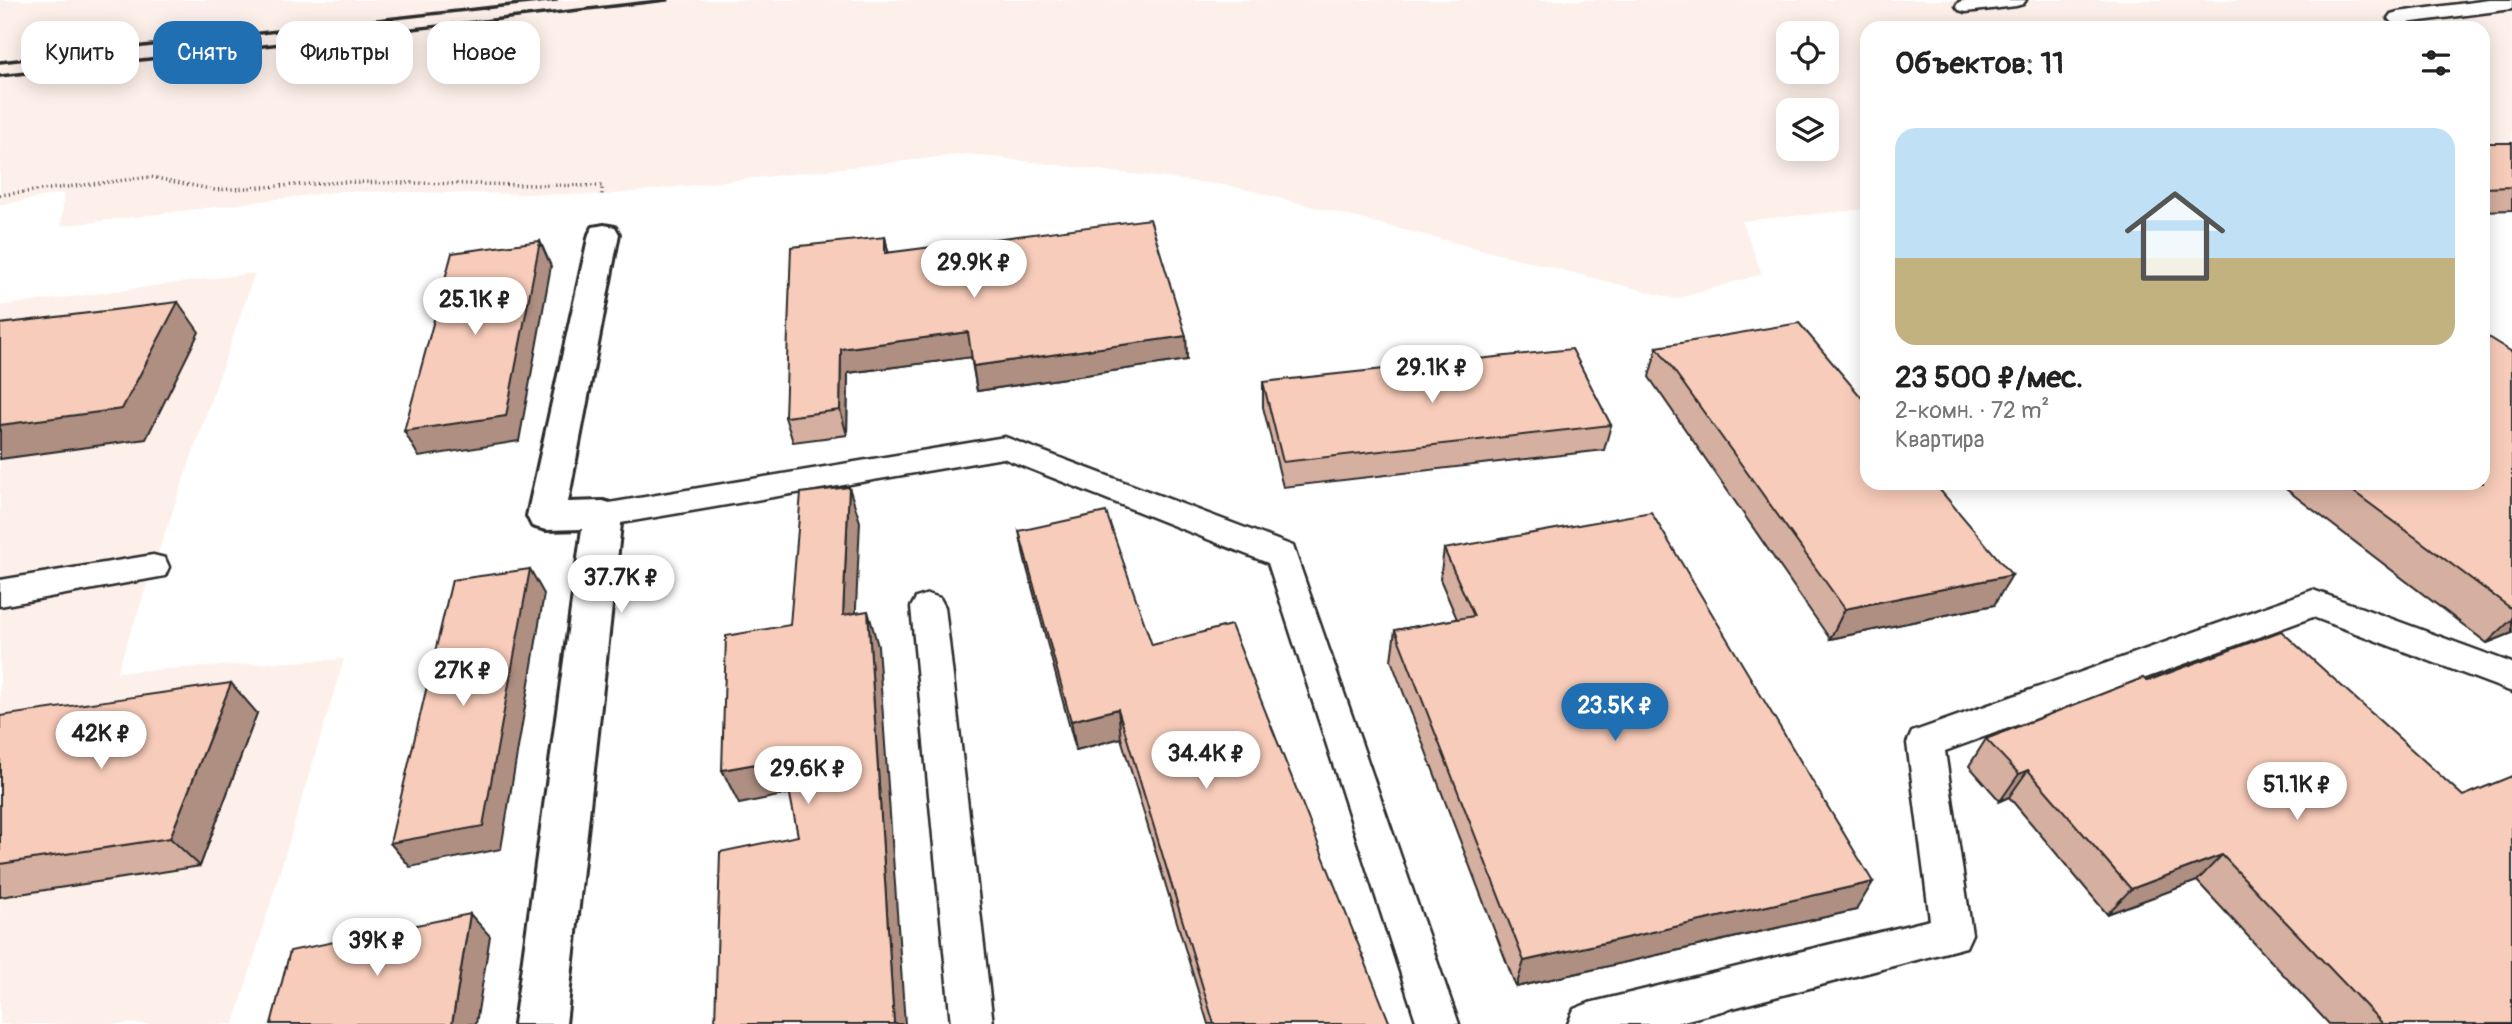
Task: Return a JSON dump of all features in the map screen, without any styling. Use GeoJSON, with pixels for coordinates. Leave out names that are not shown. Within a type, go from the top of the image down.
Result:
{"type":"FeatureCollection","features":[{"type":"Feature","properties":{"kind":"street"},"geometry":{"type":"LineString","coordinates":[[540,1024],[603,515],[546,516],[604,234]]}},
{"type":"Feature","properties":{"kind":"lane"},"geometry":{"type":"LineString","coordinates":[[1966,6],[2016,0]]}},
{"type":"Feature","properties":{"kind":"lane"},"geometry":{"type":"LineString","coordinates":[[2398,18],[2512,2]]}},
{"type":"Feature","properties":{"kind":"lane"},"geometry":{"type":"LineString","coordinates":[[603,515],[1005,447],[1282,555],[1438,1024]]}},
{"type":"Feature","properties":{"kind":"lane"},"geometry":{"type":"LineString","coordinates":[[0,593],[153,567]]}},
{"type":"Feature","properties":{"kind":"lane"},"geometry":{"type":"LineString","coordinates":[[1589,1024],[1952,934],[1925,743],[2313,603],[2512,678]]}},
{"type":"Feature","properties":{"kind":"lane"},"geometry":{"type":"LineString","coordinates":[[928,607],[972,1024]]}},
{"type":"Feature","properties":{"kind":"path"},"geometry":{"type":"LineString","coordinates":[[0,195],[151,177],[215,190],[344,182],[602,186],[604,234]]}},
{"type":"Feature","properties":{"kind":"shaded area"},"geometry":{"type":"Polygon","coordinates":[[[0,0],[2512,0],[2512,161],[2490,161],[2490,21],[1860,21],[1860,210],[1742,221],[1762,274],[1676,299],[1232,186],[966,154],[606,195],[342,191],[61,226],[64,193],[0,205],[0,0]]]}},
{"type":"Feature","properties":{"kind":"shaded area"},"geometry":{"type":"Polygon","coordinates":[[[255,273],[117,672],[344,659],[234,1024],[0,1024],[0,306],[255,273]]]}},
{"type":"Feature","properties":{"kind":"building"},"geometry":{"type":"Polygon","coordinates":[[[2490,143],[2512,143],[2512,187],[2490,188],[2490,143]]]}},
{"type":"Feature","properties":{"kind":"building"},"geometry":{"type":"Polygon","coordinates":[[[1150,219],[1186,336],[973,366],[968,332],[841,349],[840,410],[785,417],[791,247],[885,237],[885,253],[1150,219]]]}},
{"type":"Feature","properties":{"kind":"building"},"geometry":{"type":"Polygon","coordinates":[[[540,241],[506,416],[404,431],[452,253],[540,241]]]}},
{"type":"Feature","properties":{"kind":"building"},"geometry":{"type":"Polygon","coordinates":[[[178,302],[122,409],[0,425],[0,324],[178,302]]]}},
{"type":"Feature","properties":{"kind":"building"},"geometry":{"type":"Polygon","coordinates":[[[1799,323],[1860,396],[1860,490],[1940,490],[2012,575],[1845,609],[1657,347],[1799,323]]]}},
{"type":"Feature","properties":{"kind":"building"},"geometry":{"type":"Polygon","coordinates":[[[2490,338],[2512,352],[2512,609],[2351,490],[2490,490],[2490,338]]]}},
{"type":"Feature","properties":{"kind":"building"},"geometry":{"type":"Polygon","coordinates":[[[1572,349],[1611,425],[1283,462],[1263,382],[1572,349]]]}},
{"type":"Feature","properties":{"kind":"building"},"geometry":{"type":"Polygon","coordinates":[[[849,487],[843,615],[868,611],[894,1024],[715,1024],[720,852],[798,836],[783,759],[722,770],[726,636],[790,625],[801,493],[849,487]]]}},
{"type":"Feature","properties":{"kind":"building"},"geometry":{"type":"Polygon","coordinates":[[[1106,512],[1152,645],[1231,625],[1390,1024],[1214,1024],[1118,709],[1071,721],[1019,531],[1106,512]]]}},
{"type":"Feature","properties":{"kind":"building"},"geometry":{"type":"Polygon","coordinates":[[[1651,512],[1873,882],[1524,961],[1395,630],[1474,616],[1444,549],[1651,512]]]}},
{"type":"Feature","properties":{"kind":"building"},"geometry":{"type":"Polygon","coordinates":[[[530,569],[483,826],[390,843],[452,580],[530,569]]]}},
{"type":"Feature","properties":{"kind":"building"},"geometry":{"type":"Polygon","coordinates":[[[2281,631],[2463,796],[2512,776],[2512,1024],[2383,1024],[2222,855],[2131,889],[2028,770],[2019,774],[1986,739],[2143,678],[2147,681],[2281,631]]]}},
{"type":"Feature","properties":{"kind":"building"},"geometry":{"type":"Polygon","coordinates":[[[231,683],[170,838],[0,864],[0,716],[231,683]]]}},
{"type":"Feature","properties":{"kind":"building"},"geometry":{"type":"Polygon","coordinates":[[[470,914],[452,1024],[271,1024],[290,951],[470,914]]]}},
{"type":"Feature","properties":{"kind":"railway"},"geometry":{"type":"LineString","coordinates":[[0,62],[556,0]]}},
{"type":"Feature","properties":{"kind":"railway"},"geometry":{"type":"LineString","coordinates":[[0,76],[667,0]]}}]}
